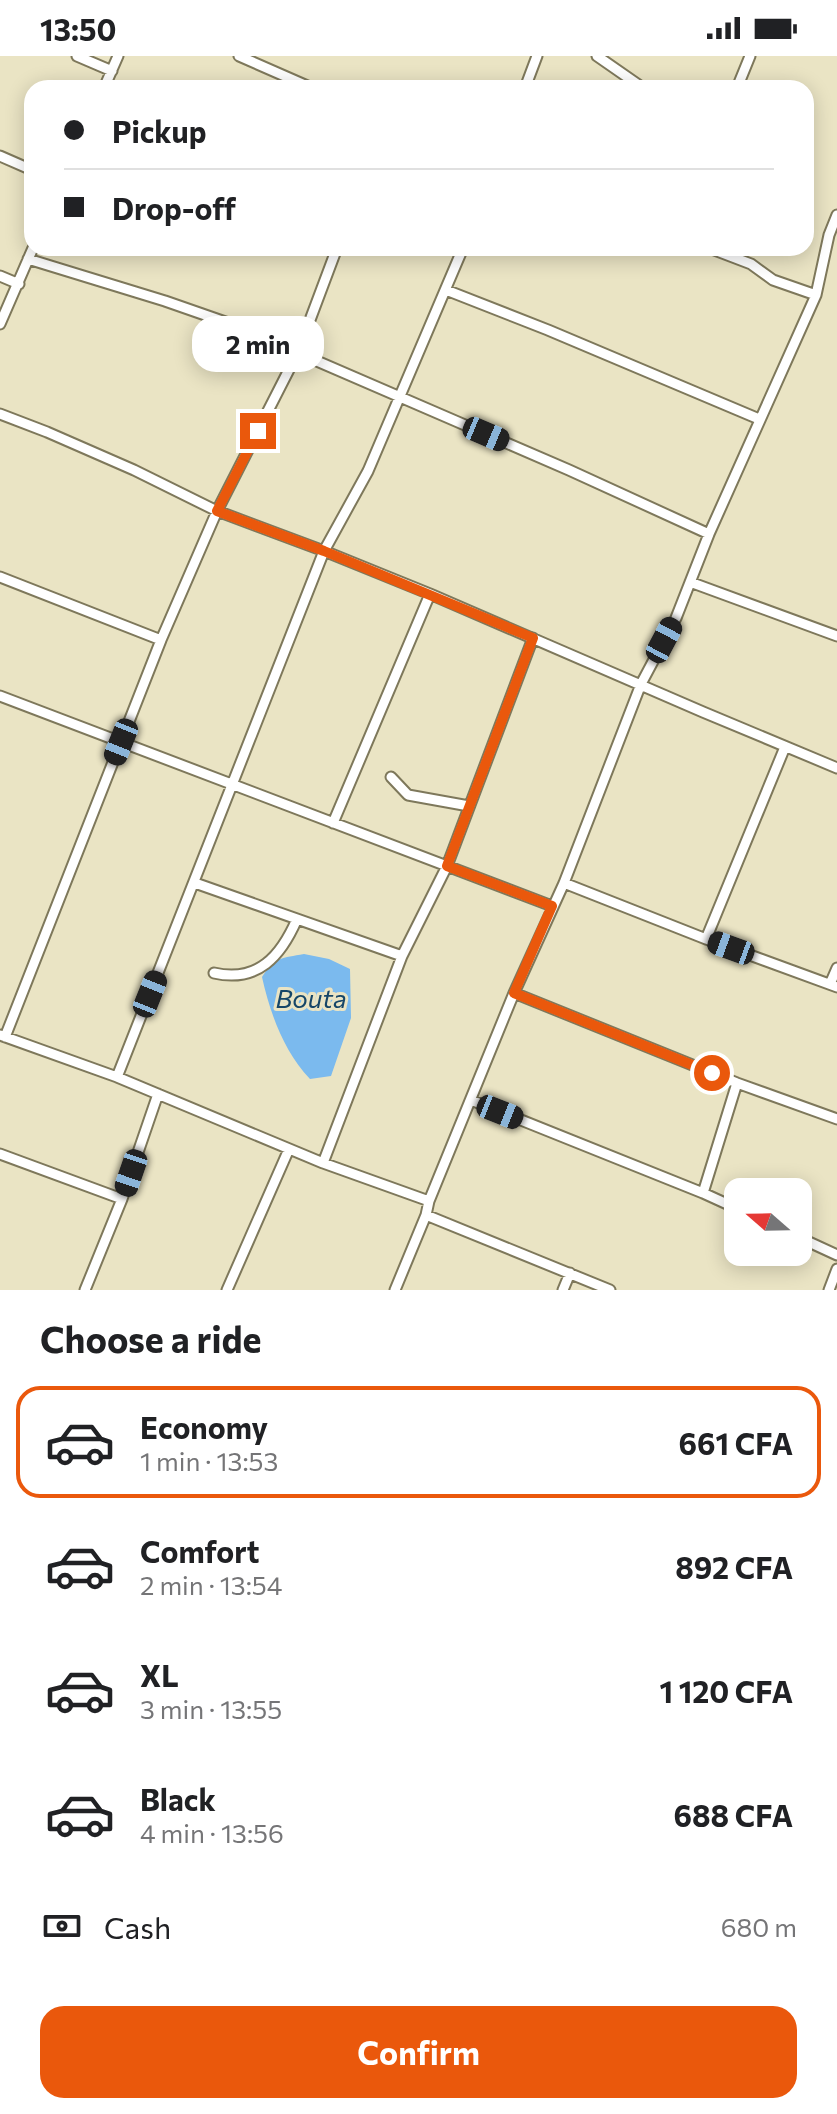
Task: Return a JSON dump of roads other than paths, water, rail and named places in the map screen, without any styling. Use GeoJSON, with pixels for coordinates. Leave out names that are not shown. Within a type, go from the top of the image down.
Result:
{"type":"FeatureCollection","features":[{"type":"Feature","properties":{"kind":"street"},"geometry":{"type":"LineString","coordinates":[[77,56],[112,71]]}},
{"type":"Feature","properties":{"kind":"street"},"geometry":{"type":"LineString","coordinates":[[108,80],[118,56]]}},
{"type":"Feature","properties":{"kind":"street"},"geometry":{"type":"LineString","coordinates":[[239,56],[285,80]]}},
{"type":"Feature","properties":{"kind":"street"},"geometry":{"type":"LineString","coordinates":[[528,80],[537,56]]}},
{"type":"Feature","properties":{"kind":"street"},"geometry":{"type":"LineString","coordinates":[[597,56],[632,80]]}},
{"type":"Feature","properties":{"kind":"street"},"geometry":{"type":"LineString","coordinates":[[740,80],[750,56]]}},
{"type":"Feature","properties":{"kind":"street"},"geometry":{"type":"LineString","coordinates":[[0,156],[24,166]]}},
{"type":"Feature","properties":{"kind":"street"},"geometry":{"type":"LineString","coordinates":[[395,1290],[514,993],[564,883],[641,684],[676,618],[709,534],[816,295],[837,215]]}},
{"type":"Feature","properties":{"kind":"street"},"geometry":{"type":"LineString","coordinates":[[0,324],[29,256]]}},
{"type":"Feature","properties":{"kind":"street"},"geometry":{"type":"LineString","coordinates":[[334,256],[298,352],[217,511],[161,640],[3,1036],[117,1077],[323,1163],[429,1201]]}},
{"type":"Feature","properties":{"kind":"street"},"geometry":{"type":"LineString","coordinates":[[117,1077],[324,551],[368,471],[460,256]]}},
{"type":"Feature","properties":{"kind":"street"},"geometry":{"type":"LineString","coordinates":[[730,256],[751,264],[773,280],[816,295]]}},
{"type":"Feature","properties":{"kind":"street"},"geometry":{"type":"LineString","coordinates":[[28,259],[218,319],[569,470],[709,534]]}},
{"type":"Feature","properties":{"kind":"street"},"geometry":{"type":"LineString","coordinates":[[0,276],[19,284]]}},
{"type":"Feature","properties":{"kind":"street"},"geometry":{"type":"LineString","coordinates":[[446,290],[759,419]]}},
{"type":"Feature","properties":{"kind":"street"},"geometry":{"type":"LineString","coordinates":[[0,414],[119,464],[217,511],[430,594],[837,768]]}},
{"type":"Feature","properties":{"kind":"street"},"geometry":{"type":"LineString","coordinates":[[0,577],[161,640]]}},
{"type":"Feature","properties":{"kind":"street"},"geometry":{"type":"LineString","coordinates":[[690,582],[837,636]]}},
{"type":"Feature","properties":{"kind":"street"},"geometry":{"type":"LineString","coordinates":[[333,823],[430,594]]}},
{"type":"Feature","properties":{"kind":"street"},"geometry":{"type":"LineString","coordinates":[[323,1163],[402,956],[447,866],[533,638]]}},
{"type":"Feature","properties":{"kind":"street"},"geometry":{"type":"LineString","coordinates":[[0,696],[552,906]]}},
{"type":"Feature","properties":{"kind":"street"},"geometry":{"type":"LineString","coordinates":[[706,939],[785,747]]}},
{"type":"Feature","properties":{"kind":"street"},"geometry":{"type":"LineString","coordinates":[[391,777],[408,795],[469,806]]}},
{"type":"Feature","properties":{"kind":"street"},"geometry":{"type":"LineString","coordinates":[[195,883],[402,956]]}},
{"type":"Feature","properties":{"kind":"street"},"geometry":{"type":"LineString","coordinates":[[564,883],[834,985],[837,968]]}},
{"type":"Feature","properties":{"kind":"street"},"geometry":{"type":"LineString","coordinates":[[214,973],[240,975],[264,965],[282,949],[297,919]]}},
{"type":"Feature","properties":{"kind":"street"},"geometry":{"type":"LineString","coordinates":[[514,993],[737,1083],[837,1119]]}},
{"type":"Feature","properties":{"kind":"street"},"geometry":{"type":"LineString","coordinates":[[703,1193],[737,1083]]}},
{"type":"Feature","properties":{"kind":"street"},"geometry":{"type":"LineString","coordinates":[[85,1290],[122,1199],[158,1094]]}},
{"type":"Feature","properties":{"kind":"street"},"geometry":{"type":"LineString","coordinates":[[471,1100],[724,1203]]}},
{"type":"Feature","properties":{"kind":"street"},"geometry":{"type":"LineString","coordinates":[[227,1290],[289,1149]]}},
{"type":"Feature","properties":{"kind":"street"},"geometry":{"type":"LineString","coordinates":[[0,1154],[122,1199]]}},
{"type":"Feature","properties":{"kind":"street"},"geometry":{"type":"LineString","coordinates":[[426,1215],[610,1290]]}},
{"type":"Feature","properties":{"kind":"street"},"geometry":{"type":"LineString","coordinates":[[812,1243],[837,1255]]}},
{"type":"Feature","properties":{"kind":"street"},"geometry":{"type":"LineString","coordinates":[[829,1290],[837,1269]]}},
{"type":"Feature","properties":{"kind":"street"},"geometry":{"type":"LineString","coordinates":[[563,1290],[570,1273]]}},
{"type":"Feature","properties":{"kind":"water","name":"Bouta"},"geometry":{"type":"Polygon","coordinates":[[[304,954],[329,959],[350,969],[351,1018],[331,1076],[310,1079],[279,1031],[262,977],[280,960],[304,954]]]}}]}
